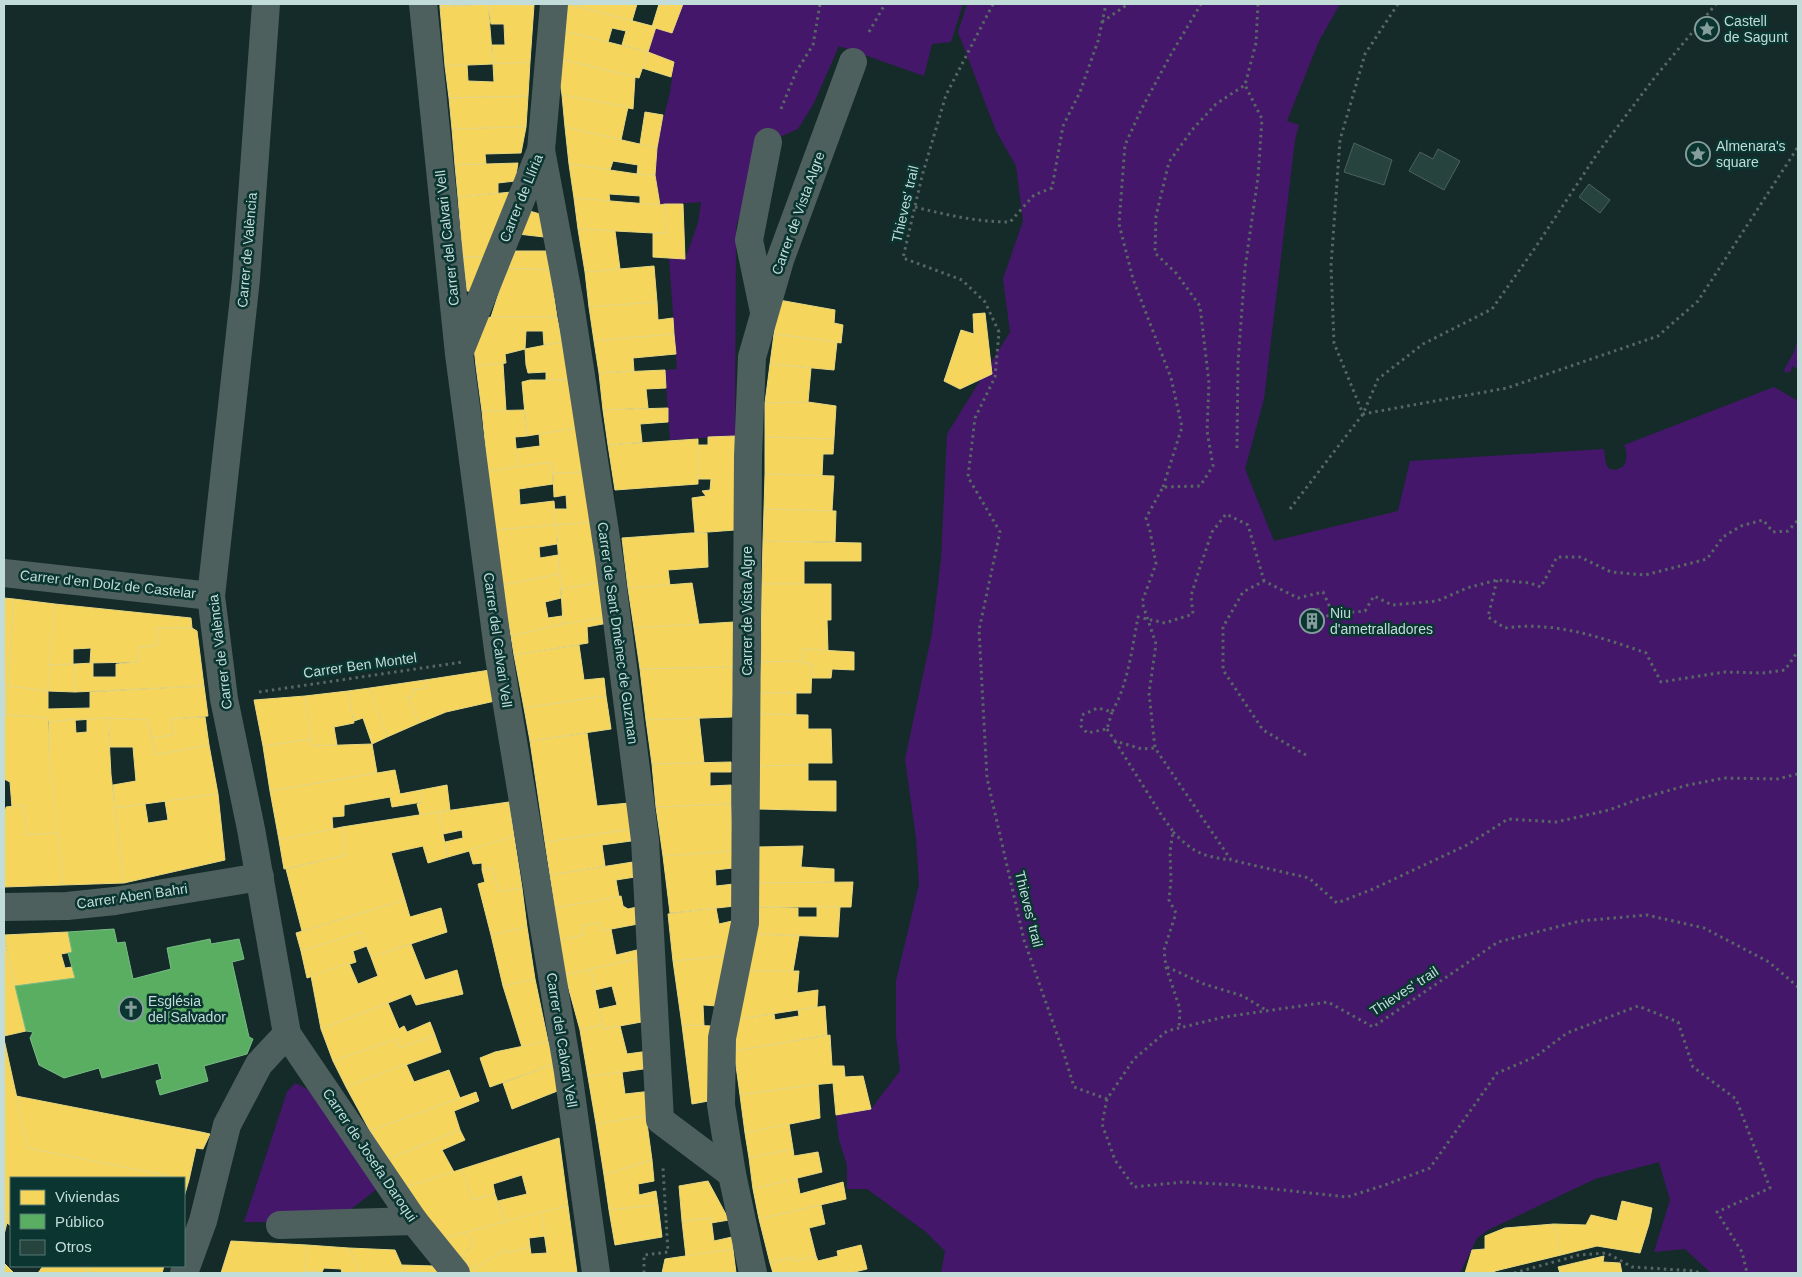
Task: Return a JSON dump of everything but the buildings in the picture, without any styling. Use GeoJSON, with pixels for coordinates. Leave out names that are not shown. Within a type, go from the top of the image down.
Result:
{"type":"FeatureCollection","features":[{"type":"Feature","properties":{"kind":"street","name":"Carrer de València"},"geometry":{"type":"LineString","coordinates":[[266,4],[246,279],[211,596],[224,699],[260,877],[287,1034]]}},
{"type":"Feature","properties":{"kind":"street","name":"Carrer del Calvari Vell"},"geometry":{"type":"LineString","coordinates":[[423,4],[459,354],[499,657],[568,1072],[596,1273]]}},
{"type":"Feature","properties":{"kind":"street","name":"Carrer de Llíria"},"geometry":{"type":"LineString","coordinates":[[459,354],[541,150],[554,4]]}},
{"type":"Feature","properties":{"kind":"street","name":"Carrer de Vista Algre"},"geometry":{"type":"LineString","coordinates":[[753,1273],[732,1174],[721,1105],[722,1038],[745,923],[748,456],[752,357],[780,260],[853,62]]}},
{"type":"Feature","properties":{"kind":"street"},"geometry":{"type":"LineString","coordinates":[[765,313],[749,240],[768,142]]}},
{"type":"Feature","properties":{"kind":"street","name":"Carrer de Sant Dmènec de Guzman"},"geometry":{"type":"LineString","coordinates":[[541,150],[570,304],[609,558],[645,840],[660,1120],[732,1174]]}},
{"type":"Feature","properties":{"kind":"street","name":"Carrer d'en Dolz de Castelar"},"geometry":{"type":"LineString","coordinates":[[4,573],[211,596]]}},
{"type":"Feature","properties":{"kind":"street","name":"Carrer Aben Bahri"},"geometry":{"type":"LineString","coordinates":[[4,907],[67,906],[115,901],[260,877]]}},
{"type":"Feature","properties":{"kind":"street"},"geometry":{"type":"LineString","coordinates":[[184,1273],[203,1221],[227,1126],[259,1064],[287,1034]]}},
{"type":"Feature","properties":{"kind":"street","name":"Carrer de Josefa Daroqui"},"geometry":{"type":"LineString","coordinates":[[287,1034],[414,1221],[456,1273]]}},
{"type":"Feature","properties":{"kind":"street"},"geometry":{"type":"LineString","coordinates":[[280,1225],[414,1221]]}},
{"type":"Feature","properties":{"kind":"path"},"geometry":{"type":"LineString","coordinates":[[768,142],[796,72],[813,45],[820,4]]}},
{"type":"Feature","properties":{"kind":"path","name":"Thieves' trail"},"geometry":{"type":"LineString","coordinates":[[993,4],[946,95],[922,176],[903,258],[962,280],[985,302],[999,332],[994,377],[975,418],[968,477],[1000,532],[980,630],[987,778],[1024,940],[1074,1087],[1107,1099],[1134,1059],[1167,1031],[1224,1017],[1328,1002],[1373,1027],[1498,942],[1580,922],[1646,915],[1704,928],[1769,962],[1798,987]]}},
{"type":"Feature","properties":{"kind":"path"},"geometry":{"type":"LineString","coordinates":[[915,207],[955,217],[987,222],[1010,222],[1034,195],[1052,188],[1063,126],[1080,92],[1098,41],[1106,4]]}},
{"type":"Feature","properties":{"kind":"path"},"geometry":{"type":"LineString","coordinates":[[1102,22],[1128,4]]}},
{"type":"Feature","properties":{"kind":"path"},"geometry":{"type":"LineString","coordinates":[[1202,4],[1170,56],[1141,110],[1125,145],[1119,224],[1133,279],[1171,378],[1182,427],[1164,487],[1146,518],[1156,564],[1142,602],[1156,644],[1149,693],[1156,748],[1231,860]]}},
{"type":"Feature","properties":{"kind":"path"},"geometry":{"type":"LineString","coordinates":[[1237,448],[1238,362],[1243,287],[1258,176],[1262,119],[1245,85],[1256,43],[1258,4]]}},
{"type":"Feature","properties":{"kind":"path"},"geometry":{"type":"LineString","coordinates":[[1363,414],[1334,343],[1331,266],[1340,140],[1365,54],[1398,4]]}},
{"type":"Feature","properties":{"kind":"path"},"geometry":{"type":"LineString","coordinates":[[1290,509],[1363,414],[1378,379],[1422,344],[1492,309],[1597,154],[1655,77],[1716,4]]}},
{"type":"Feature","properties":{"kind":"path"},"geometry":{"type":"LineString","coordinates":[[1164,487],[1200,486],[1213,466],[1207,431],[1209,383],[1200,306],[1176,273],[1155,253],[1156,216],[1169,162],[1192,130],[1216,104],[1245,85]]}},
{"type":"Feature","properties":{"kind":"path"},"geometry":{"type":"LineString","coordinates":[[1363,414],[1507,388],[1658,336],[1698,301],[1798,147]]}},
{"type":"Feature","properties":{"kind":"path"},"geometry":{"type":"LineString","coordinates":[[1107,729],[1126,679],[1138,617],[1165,623],[1193,614],[1191,596],[1199,570],[1212,532],[1226,514],[1248,526],[1264,581],[1298,598],[1322,592],[1333,614]]}},
{"type":"Feature","properties":{"kind":"path"},"geometry":{"type":"LineString","coordinates":[[1320,618],[1333,614],[1365,611],[1374,596],[1392,605],[1437,601],[1467,588],[1497,580],[1530,583],[1542,587],[1557,557],[1580,557],[1611,572],[1645,575],[1707,559],[1723,537],[1741,526],[1763,520],[1773,532],[1788,531],[1798,520]]}},
{"type":"Feature","properties":{"kind":"path"},"geometry":{"type":"LineString","coordinates":[[1497,580],[1488,617],[1505,628],[1522,626],[1561,629],[1606,638],[1646,653],[1661,682],[1725,672],[1762,673],[1785,670],[1798,651]]}},
{"type":"Feature","properties":{"kind":"path"},"geometry":{"type":"LineString","coordinates":[[1264,581],[1243,592],[1222,626],[1224,670],[1263,730],[1306,755]]}},
{"type":"Feature","properties":{"kind":"path","name":"Carrer Ben Montel"},"geometry":{"type":"LineString","coordinates":[[224,699],[285,687],[499,657]]}},
{"type":"Feature","properties":{"kind":"path"},"geometry":{"type":"LineString","coordinates":[[1107,729],[1087,733],[1081,726],[1082,715],[1098,708],[1112,712]]}},
{"type":"Feature","properties":{"kind":"path"},"geometry":{"type":"LineString","coordinates":[[1107,729],[1162,816],[1187,846],[1207,857],[1231,860],[1308,878],[1337,903],[1373,889],[1467,845],[1508,819],[1556,822],[1609,810],[1680,788],[1724,778],[1777,779],[1798,774]]}},
{"type":"Feature","properties":{"kind":"path"},"geometry":{"type":"LineString","coordinates":[[1115,741],[1142,748],[1156,748]]}},
{"type":"Feature","properties":{"kind":"path"},"geometry":{"type":"LineString","coordinates":[[1173,831],[1170,852],[1171,880],[1168,900],[1176,913],[1164,950],[1166,967],[1180,1009],[1179,1028]]}},
{"type":"Feature","properties":{"kind":"path"},"geometry":{"type":"LineString","coordinates":[[1166,967],[1204,984],[1243,996],[1267,1011]]}},
{"type":"Feature","properties":{"kind":"path"},"geometry":{"type":"LineString","coordinates":[[1107,1099],[1102,1124],[1116,1160],[1134,1187],[1183,1182],[1237,1185],[1347,1197],[1430,1168],[1497,1073],[1535,1057],[1567,1033],[1638,1006],[1678,1022],[1693,1067],[1736,1099],[1770,1188],[1717,1212],[1742,1252],[1746,1273]]}},
{"type":"Feature","properties":{"kind":"path"},"geometry":{"type":"LineString","coordinates":[[644,1273],[644,1255],[668,1252],[664,1186]]}},
{"type":"Feature","properties":{"kind":"path"},"geometry":{"type":"LineString","coordinates":[[1514,1273],[1579,1255],[1607,1253],[1632,1267],[1696,1271],[1698,1273]]}},
{"type":"Feature","properties":{"kind":"path"},"geometry":{"type":"LineString","coordinates":[[1632,1267],[1633,1273]]}},
{"type":"Feature","properties":{"kind":"shaded area"},"geometry":{"type":"Polygon","coordinates":[[[683,4],[963,4],[951,42],[932,44],[924,76],[839,46],[814,103],[798,129],[760,146],[736,227],[735,436],[670,440],[665,370],[677,369],[669,258],[685,259],[698,223],[701,202],[661,205],[655,175],[657,148],[670,93],[674,62],[648,52],[656,27],[672,33],[683,4]]]}},
{"type":"Feature","properties":{"kind":"shaded area"},"geometry":{"type":"Polygon","coordinates":[[[967,4],[1340,4],[1319,41],[1287,121],[1299,125],[1295,140],[1264,399],[1245,469],[1274,541],[1398,511],[1410,461],[1604,449],[1606,464],[1609,469],[1616,470],[1624,466],[1625,463],[1627,453],[1624,445],[1774,387],[1798,401],[1798,1273],[1711,1273],[1685,1249],[1654,1252],[1670,1200],[1659,1162],[1595,1179],[1488,1230],[1477,1238],[1460,1273],[941,1273],[945,1251],[926,1232],[867,1189],[847,1189],[847,1165],[839,1140],[836,1115],[871,1109],[900,1071],[896,1035],[896,981],[919,884],[916,838],[905,759],[932,633],[941,559],[947,434],[1010,332],[1003,279],[1023,221],[1016,166],[996,131],[958,32],[967,4]]]}},
{"type":"Feature","properties":{"kind":"shaded area"},"geometry":{"type":"Polygon","coordinates":[[[1798,339],[1798,369],[1792,366],[1791,371],[1786,373],[1784,370],[1794,352],[1798,339]]]}},
{"type":"Feature","properties":{"kind":"shaded area"},"geometry":{"type":"Polygon","coordinates":[[[295,1083],[311,1091],[377,1189],[333,1223],[244,1222],[287,1092],[295,1083]]]}},
{"type":"Feature","properties":{"kind":"place","name":"Castell de Sagunt"},"geometry":{"type":"Point","coordinates":[1707,29]}},
{"type":"Feature","properties":{"kind":"place","name":"Almenara's square"},"geometry":{"type":"Point","coordinates":[1698,154]}},
{"type":"Feature","properties":{"kind":"place","name":"Niu d'ametralladores"},"geometry":{"type":"Point","coordinates":[1312,621]}},
{"type":"Feature","properties":{"kind":"place","name":"Església del Salvador"},"geometry":{"type":"Point","coordinates":[131,1009]}}]}
